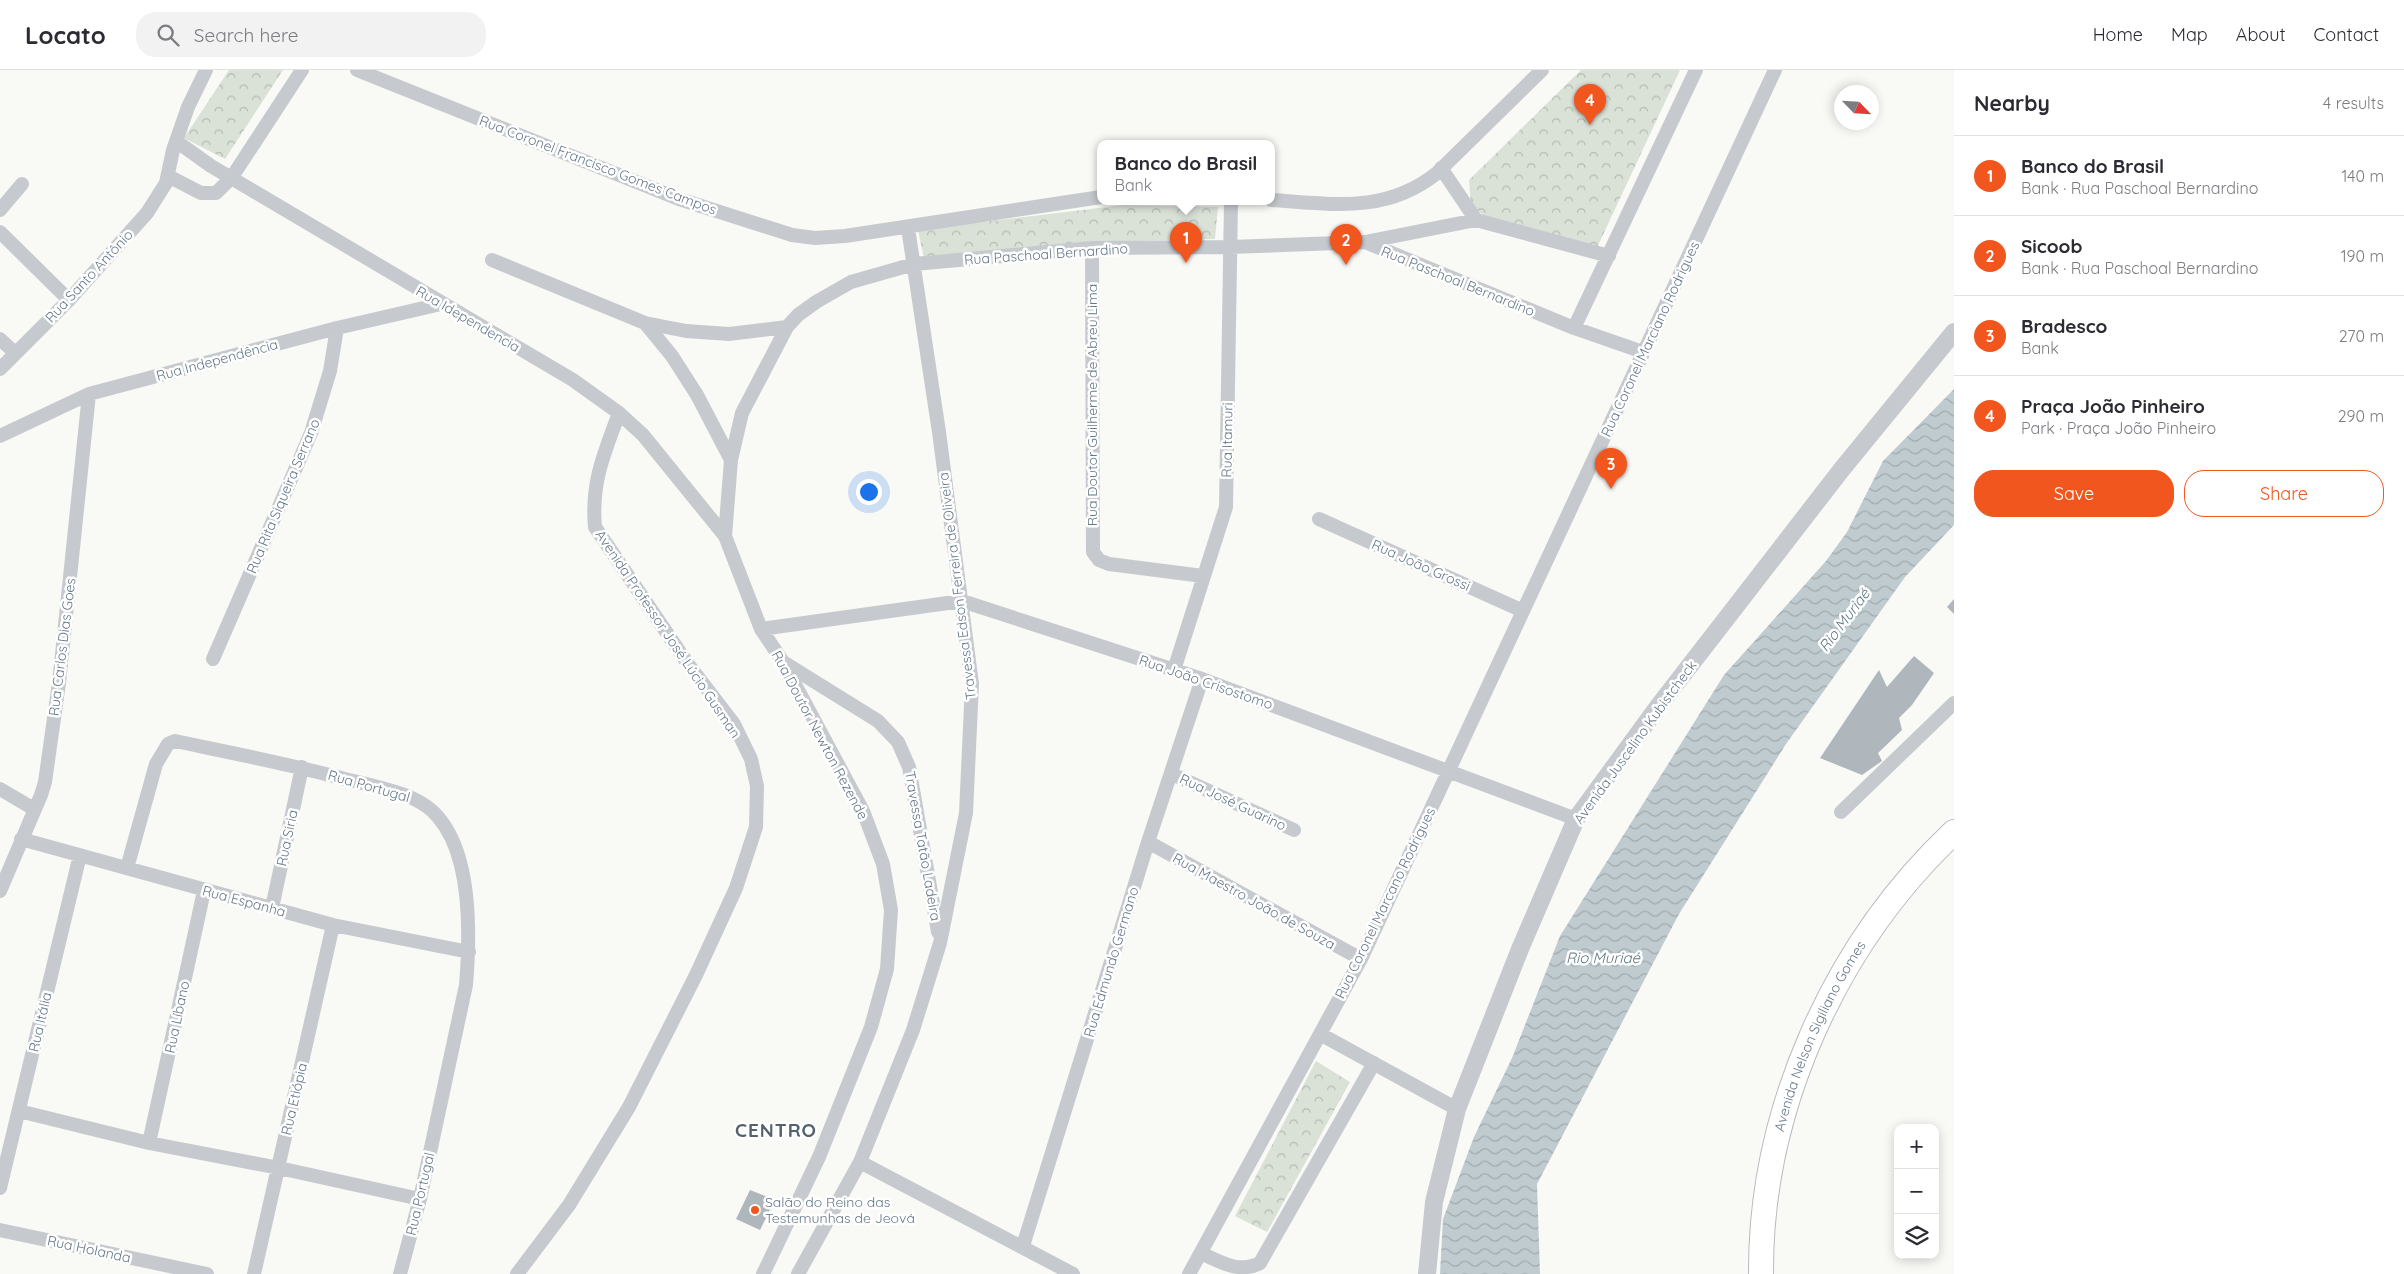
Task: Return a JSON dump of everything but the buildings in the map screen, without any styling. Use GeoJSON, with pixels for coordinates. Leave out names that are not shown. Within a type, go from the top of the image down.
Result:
{"type":"FeatureCollection","features":[{"type":"Feature","properties":{"kind":"highway","name":"Avenida Nelson Sigiliano Gomes"},"geometry":{"type":"LineString","coordinates":[[1761,1274],[1761,1249],[1768,1182],[1784,1113],[1810,1039],[1846,968],[1885,908],[1931,854],[1954,832]]}},
{"type":"Feature","properties":{"kind":"street","name":"Rua Santo Antônio"},"geometry":{"type":"LineString","coordinates":[[0,369],[69,300],[147,213],[161,193],[168,176],[176,141],[188,107],[206,70]]}},
{"type":"Feature","properties":{"kind":"street"},"geometry":{"type":"LineString","coordinates":[[168,176],[201,193],[216,193],[232,177],[302,70]]}},
{"type":"Feature","properties":{"kind":"street","name":"Rua Coronel Francisco Gomes Campos"},"geometry":{"type":"LineString","coordinates":[[357,70],[678,199],[792,235],[815,238],[908,228]]}},
{"type":"Feature","properties":{"kind":"street"},"geometry":{"type":"LineString","coordinates":[[1275,200],[1338,205],[1381,201],[1420,186],[1542,70]]}},
{"type":"Feature","properties":{"kind":"street"},"geometry":{"type":"LineString","coordinates":[[1574,328],[1696,70]]}},
{"type":"Feature","properties":{"kind":"street","name":"Rua Coronel Marciano Rodrigues"},"geometry":{"type":"LineString","coordinates":[[1448,771],[1775,70]]}},
{"type":"Feature","properties":{"kind":"street","name":"Rua Idependencia"},"geometry":{"type":"LineString","coordinates":[[176,141],[192,154],[442,304],[574,380],[620,413],[643,435],[726,536]]}},
{"type":"Feature","properties":{"kind":"street"},"geometry":{"type":"LineString","coordinates":[[1441,168],[1476,220]]}},
{"type":"Feature","properties":{"kind":"street"},"geometry":{"type":"LineString","coordinates":[[0,210],[22,184]]}},
{"type":"Feature","properties":{"kind":"street"},"geometry":{"type":"LineString","coordinates":[[908,228],[1097,198]]}},
{"type":"Feature","properties":{"kind":"street","name":"Rua Itamuri"},"geometry":{"type":"LineString","coordinates":[[1174,670],[1226,507],[1231,205]]}},
{"type":"Feature","properties":{"kind":"street"},"geometry":{"type":"LineString","coordinates":[[1364,242],[1476,220],[1609,256]]}},
{"type":"Feature","properties":{"kind":"street","name":"Travessa Edson Ferreira de Oliveira"},"geometry":{"type":"LineString","coordinates":[[798,1274],[860,1162],[913,1030],[940,943],[966,813],[972,684],[962,601],[908,228]]}},
{"type":"Feature","properties":{"kind":"street"},"geometry":{"type":"LineString","coordinates":[[0,232],[69,300]]}},
{"type":"Feature","properties":{"kind":"street","name":"Rua Paschoal Bernardino"},"geometry":{"type":"LineString","coordinates":[[787,327],[798,315],[851,282],[914,264],[1092,248],[1230,247],[1364,242],[1574,328],[1643,352]]}},
{"type":"Feature","properties":{"kind":"street","name":"Rua Doutor Guilherme de Abreu Lima"},"geometry":{"type":"LineString","coordinates":[[1092,248],[1093,552],[1099,560],[1109,564],[1149,571],[1203,576]]}},
{"type":"Feature","properties":{"kind":"street"},"geometry":{"type":"LineString","coordinates":[[492,260],[644,323],[686,331],[729,334],[787,327]]}},
{"type":"Feature","properties":{"kind":"street","name":"Rua Independência"},"geometry":{"type":"LineString","coordinates":[[0,436],[89,394],[337,328],[442,304]]}},
{"type":"Feature","properties":{"kind":"street"},"geometry":{"type":"LineString","coordinates":[[644,323],[672,356],[692,388],[731,460]]}},
{"type":"Feature","properties":{"kind":"street"},"geometry":{"type":"LineString","coordinates":[[726,536],[731,460],[742,413],[787,327]]}},
{"type":"Feature","properties":{"kind":"street","name":"Rua Rita Siqueira Serrano"},"geometry":{"type":"LineString","coordinates":[[213,659],[311,433],[330,371],[337,328]]}},
{"type":"Feature","properties":{"kind":"street","name":"Avenida Juscelino Kubistcheck"},"geometry":{"type":"LineString","coordinates":[[1427,1274],[1434,1202],[1457,1109],[1520,949],[1576,820],[1657,708],[1830,485],[1954,332]]}},
{"type":"Feature","properties":{"kind":"street"},"geometry":{"type":"LineString","coordinates":[[0,339],[15,353]]}},
{"type":"Feature","properties":{"kind":"street","name":"Rua Carlos Dias Goes"},"geometry":{"type":"LineString","coordinates":[[0,891],[45,782],[60,683],[89,394]]}},
{"type":"Feature","properties":{"kind":"street","name":"Avenida Professor José Lúcio Gusman"},"geometry":{"type":"LineString","coordinates":[[517,1274],[569,1205],[629,1106],[696,976],[736,888],[756,827],[757,786],[751,759],[734,724],[688,664],[595,526],[592,502],[596,479],[620,413]]}},
{"type":"Feature","properties":{"kind":"street","name":"Rua João Grossi"},"geometry":{"type":"LineString","coordinates":[[1319,518],[1523,611]]}},
{"type":"Feature","properties":{"kind":"street","name":"Rua Doutor Newton Rezende"},"geometry":{"type":"LineString","coordinates":[[726,536],[761,629],[783,662],[863,811],[883,864],[891,910],[887,969],[871,1027],[819,1157],[763,1274]]}},
{"type":"Feature","properties":{"kind":"street"},"geometry":{"type":"LineString","coordinates":[[761,629],[962,601]]}},
{"type":"Feature","properties":{"kind":"street","name":"Rua João Crisostomo"},"geometry":{"type":"LineString","coordinates":[[962,601],[1202,679],[1576,820]]}},
{"type":"Feature","properties":{"kind":"street","name":"Travessa Tatão Ladeira"},"geometry":{"type":"LineString","coordinates":[[783,662],[878,721],[898,742],[910,767],[940,943]]}},
{"type":"Feature","properties":{"kind":"street","name":"Rua Edmundo Germano"},"geometry":{"type":"LineString","coordinates":[[1023,1246],[1148,842],[1202,679]]}},
{"type":"Feature","properties":{"kind":"street"},"geometry":{"type":"LineString","coordinates":[[1841,812],[1954,704]]}},
{"type":"Feature","properties":{"kind":"street","name":"Rua Portugal"},"geometry":{"type":"LineString","coordinates":[[127,868],[156,764],[168,744],[175,741],[302,767],[410,797],[424,804],[439,818],[454,846],[467,893],[469,952],[466,985],[420,1199],[400,1274]]}},
{"type":"Feature","properties":{"kind":"street","name":"Rua Siria"},"geometry":{"type":"LineString","coordinates":[[272,908],[302,767]]}},
{"type":"Feature","properties":{"kind":"street","name":"Rua Coronel Marcano Rodrigues"},"geometry":{"type":"LineString","coordinates":[[1189,1274],[1361,959],[1448,771]]}},
{"type":"Feature","properties":{"kind":"street","name":"Rua José Guarino"},"geometry":{"type":"LineString","coordinates":[[1172,774],[1294,830]]}},
{"type":"Feature","properties":{"kind":"street"},"geometry":{"type":"LineString","coordinates":[[0,789],[34,809]]}},
{"type":"Feature","properties":{"kind":"street","name":"Rua Espanha"},"geometry":{"type":"LineString","coordinates":[[21,840],[332,925],[469,952]]}},
{"type":"Feature","properties":{"kind":"street","name":"Rua Maestro João de Souza"},"geometry":{"type":"LineString","coordinates":[[1148,842],[1361,959]]}},
{"type":"Feature","properties":{"kind":"street","name":"Rua Itália"},"geometry":{"type":"LineString","coordinates":[[0,1188],[80,855]]}},
{"type":"Feature","properties":{"kind":"street","name":"Rua Líbano"},"geometry":{"type":"LineString","coordinates":[[149,1143],[204,891]]}},
{"type":"Feature","properties":{"kind":"street","name":"Rua Etiópia"},"geometry":{"type":"LineString","coordinates":[[254,1274],[332,925]]}},
{"type":"Feature","properties":{"kind":"street"},"geometry":{"type":"LineString","coordinates":[[1320,1034],[1457,1109]]}},
{"type":"Feature","properties":{"kind":"street"},"geometry":{"type":"LineString","coordinates":[[1201,1253],[1230,1267],[1243,1270],[1252,1269],[1260,1263],[1374,1063]]}},
{"type":"Feature","properties":{"kind":"street"},"geometry":{"type":"LineString","coordinates":[[20,1111],[149,1143],[279,1168],[420,1199]]}},
{"type":"Feature","properties":{"kind":"street"},"geometry":{"type":"LineString","coordinates":[[860,1162],[1023,1246],[1073,1274]]}},
{"type":"Feature","properties":{"kind":"street","name":"Rua Holanda"},"geometry":{"type":"LineString","coordinates":[[0,1230],[207,1274]]}},
{"type":"Feature","properties":{"kind":"green space"},"geometry":{"type":"Polygon","coordinates":[[[229,70],[283,70],[225,159],[184,138],[229,70]]]}},
{"type":"Feature","properties":{"kind":"green space"},"geometry":{"type":"Polygon","coordinates":[[[1581,70],[1680,70],[1594,254],[1486,217],[1471,206],[1469,180],[1581,70]]]}},
{"type":"Feature","properties":{"kind":"green space"},"geometry":{"type":"Polygon","coordinates":[[[1124,205],[1218,207],[1215,239],[1083,242],[924,258],[918,230],[1124,205]]]}},
{"type":"Feature","properties":{"kind":"green space"},"geometry":{"type":"Polygon","coordinates":[[[1316,1061],[1350,1082],[1267,1232],[1235,1216],[1316,1061]]]}},
{"type":"Feature","properties":{"kind":"water","name":"Rio Muriaé"},"geometry":{"type":"Polygon","coordinates":[[[1954,389],[1954,525],[1905,577],[1786,744],[1679,914],[1537,1184],[1540,1274],[1440,1274],[1443,1219],[1474,1137],[1512,1058],[1560,936],[1724,675],[1826,561],[1847,532],[1883,461],[1954,389]]]}},
{"type":"Feature","properties":{"kind":"place","name":"Praça João Pinheiro"},"geometry":{"type":"Point","coordinates":[1590,125]}},
{"type":"Feature","properties":{"kind":"place","name":"Banco do Brasil"},"geometry":{"type":"Point","coordinates":[1186,263]}},
{"type":"Feature","properties":{"kind":"place","name":"Sicoob"},"geometry":{"type":"Point","coordinates":[1346,265]}},
{"type":"Feature","properties":{"kind":"place","name":"Bradesco"},"geometry":{"type":"Point","coordinates":[1611,489]}},
{"type":"Feature","properties":{"kind":"place","name":"Salão do Reino das Testemunhas de Jeová"},"geometry":{"type":"Point","coordinates":[755,1210]}},
{"type":"Feature","properties":{"kind":"district","name":"CENTRO"},"geometry":{"type":"Point","coordinates":[776,1130]}}]}
